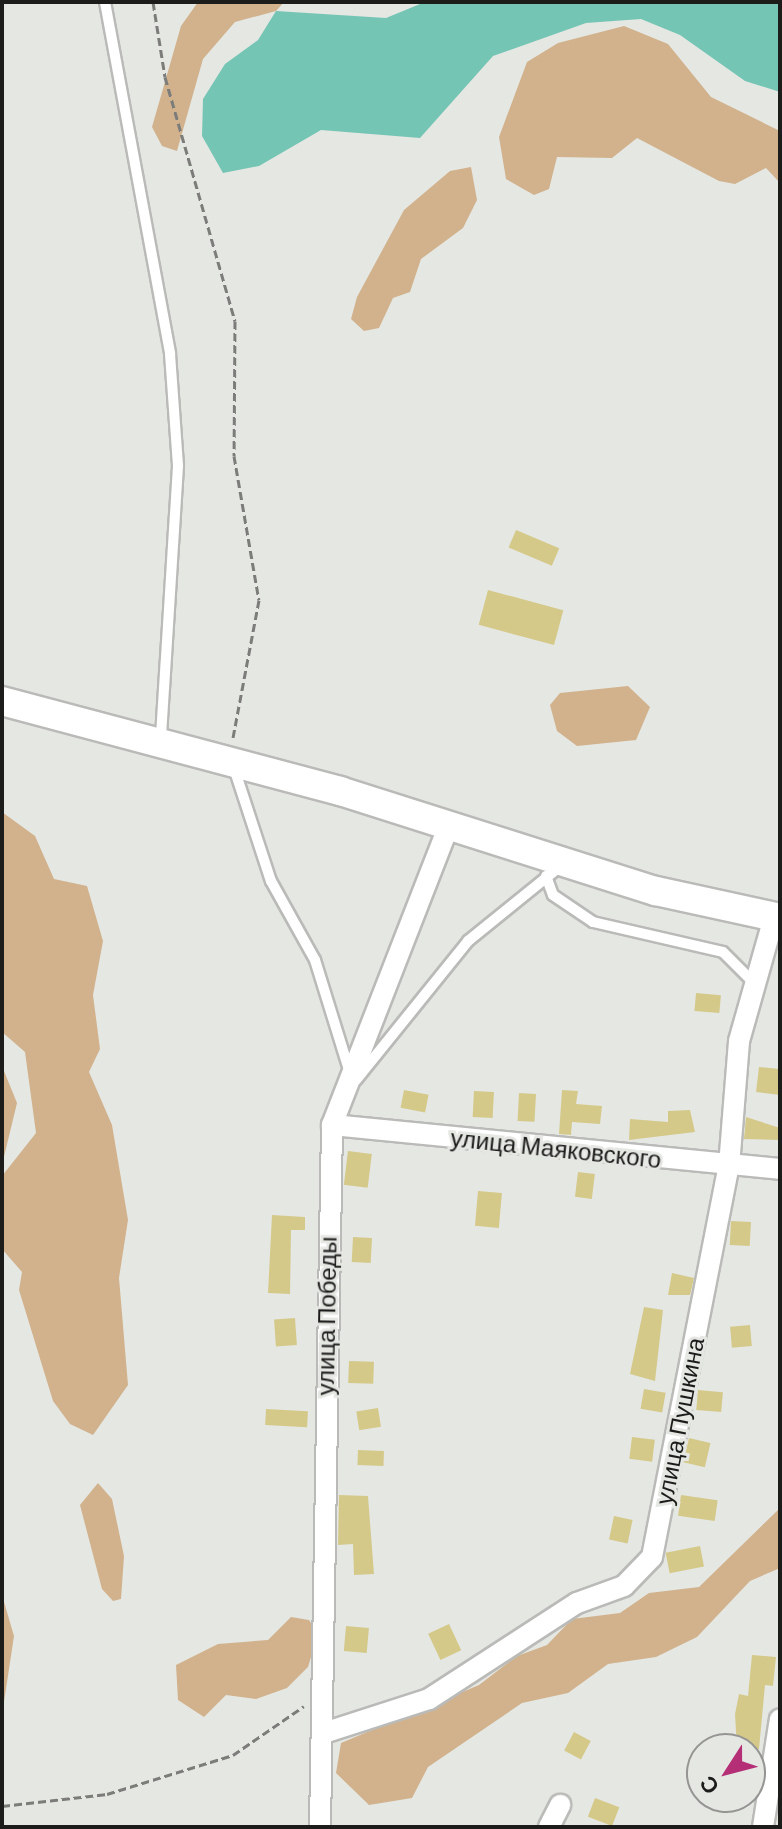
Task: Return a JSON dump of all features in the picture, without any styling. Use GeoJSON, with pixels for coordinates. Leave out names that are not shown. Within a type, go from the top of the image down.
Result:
{"type":"FeatureCollection","features":[{"type":"Feature","properties":{"kind":"street"},"geometry":{"type":"LineString","coordinates":[[2,701],[161,740],[448,827],[555,870],[777,917]]}},
{"type":"Feature","properties":{"kind":"street","name":"улица Победы"},"geometry":{"type":"LineString","coordinates":[[320,1827],[327,1732],[332,1125],[353,1084],[448,827]]}},
{"type":"Feature","properties":{"kind":"street","name":"улица Пушкина"},"geometry":{"type":"LineString","coordinates":[[327,1732],[429,1699],[577,1603],[640,1576],[652,1557],[729,1166],[751,980],[777,917]]}},
{"type":"Feature","properties":{"kind":"street","name":"улица Маяковского"},"geometry":{"type":"LineString","coordinates":[[332,1125],[780,1169]]}},
{"type":"Feature","properties":{"kind":"street"},"geometry":{"type":"LineString","coordinates":[[763,1827],[780,1719]]}},
{"type":"Feature","properties":{"kind":"street"},"geometry":{"type":"LineString","coordinates":[[549,1827],[560,1805]]}},
{"type":"Feature","properties":{"kind":"lane"},"geometry":{"type":"LineString","coordinates":[[105,2],[170,354],[178,466],[161,740]]}},
{"type":"Feature","properties":{"kind":"lane"},"geometry":{"type":"LineString","coordinates":[[232,761],[271,881],[315,960],[353,1084]]}},
{"type":"Feature","properties":{"kind":"lane"},"geometry":{"type":"LineString","coordinates":[[353,1084],[443,968],[555,870]]}},
{"type":"Feature","properties":{"kind":"lane"},"geometry":{"type":"LineString","coordinates":[[555,870],[553,895],[593,922],[723,952],[751,980]]}},
{"type":"Feature","properties":{"kind":"path"},"geometry":{"type":"LineString","coordinates":[[153,2],[165,77],[235,321],[234,456],[259,600],[232,761]]}},
{"type":"Feature","properties":{"kind":"path"},"geometry":{"type":"LineString","coordinates":[[2,1806],[107,1794],[233,1755],[282,1726],[326,1686]]}},
{"type":"Feature","properties":{"kind":"shaded area"},"geometry":{"type":"Polygon","coordinates":[[[198,2],[284,2],[276,11],[235,22],[203,59],[177,151],[162,146],[152,127],[181,26],[198,2]]]}},
{"type":"Feature","properties":{"kind":"shaded area"},"geometry":{"type":"Polygon","coordinates":[[[425,2],[780,2],[780,92],[745,81],[680,35],[641,19],[586,23],[493,56],[420,138],[321,130],[259,166],[223,173],[202,136],[203,99],[225,64],[258,40],[276,11],[386,18],[425,2]]]}},
{"type":"Feature","properties":{"kind":"shaded area"},"geometry":{"type":"Polygon","coordinates":[[[624,26],[668,44],[711,97],[780,131],[780,183],[766,168],[735,184],[719,181],[637,138],[612,158],[557,157],[549,189],[534,195],[506,179],[499,137],[527,62],[558,43],[624,26]]]}},
{"type":"Feature","properties":{"kind":"shaded area"},"geometry":{"type":"Polygon","coordinates":[[[471,167],[477,200],[463,228],[421,259],[410,292],[393,298],[379,328],[364,331],[351,319],[357,297],[404,210],[450,171],[471,167]]]}},
{"type":"Feature","properties":{"kind":"shaded area"},"geometry":{"type":"Polygon","coordinates":[[[628,686],[650,707],[636,740],[577,746],[557,731],[550,705],[560,693],[628,686]]]}},
{"type":"Feature","properties":{"kind":"shaded area"},"geometry":{"type":"Polygon","coordinates":[[[2,812],[35,836],[54,879],[87,886],[103,941],[93,995],[100,1049],[89,1072],[112,1125],[128,1220],[119,1278],[128,1385],[93,1435],[70,1424],[53,1401],[19,1290],[22,1272],[2,1249],[2,1176],[36,1133],[25,1052],[2,1032],[2,812]]]}},
{"type":"Feature","properties":{"kind":"shaded area"},"geometry":{"type":"Polygon","coordinates":[[[2,1066],[17,1103],[2,1165],[2,1066]]]}},
{"type":"Feature","properties":{"kind":"shaded area"},"geometry":{"type":"Polygon","coordinates":[[[98,1483],[112,1499],[124,1556],[121,1599],[113,1601],[102,1589],[80,1505],[98,1483]]]}},
{"type":"Feature","properties":{"kind":"shaded area"},"geometry":{"type":"Polygon","coordinates":[[[780,1508],[780,1568],[750,1581],[697,1637],[656,1657],[608,1664],[568,1693],[522,1703],[428,1767],[412,1798],[369,1805],[336,1773],[341,1743],[479,1685],[517,1656],[547,1645],[572,1619],[620,1613],[649,1593],[699,1587],[780,1508]]]}},
{"type":"Feature","properties":{"kind":"shaded area"},"geometry":{"type":"Polygon","coordinates":[[[2,1595],[14,1636],[2,1715],[2,1595]]]}},
{"type":"Feature","properties":{"kind":"shaded area"},"geometry":{"type":"Polygon","coordinates":[[[291,1617],[309,1620],[318,1634],[308,1667],[287,1688],[256,1699],[226,1695],[204,1717],[178,1700],[176,1665],[218,1644],[268,1640],[291,1617]]]}},
{"type":"Feature","properties":{"kind":"building"},"geometry":{"type":"Polygon","coordinates":[[[516,530],[559,548],[552,566],[509,547],[516,530]]]}},
{"type":"Feature","properties":{"kind":"building"},"geometry":{"type":"Polygon","coordinates":[[[488,590],[563,610],[554,645],[479,625],[488,590]]]}},
{"type":"Feature","properties":{"kind":"building"},"geometry":{"type":"Polygon","coordinates":[[[696,993],[721,995],[719,1013],[694,1011],[696,993]]]}},
{"type":"Feature","properties":{"kind":"building"},"geometry":{"type":"Polygon","coordinates":[[[759,1067],[780,1069],[780,1095],[756,1092],[759,1067]]]}},
{"type":"Feature","properties":{"kind":"building"},"geometry":{"type":"Polygon","coordinates":[[[404,1090],[429,1095],[425,1112],[401,1108],[404,1090]]]}},
{"type":"Feature","properties":{"kind":"building"},"geometry":{"type":"Polygon","coordinates":[[[562,1090],[578,1091],[576,1104],[602,1106],[600,1124],[572,1122],[571,1135],[559,1134],[562,1090]]]}},
{"type":"Feature","properties":{"kind":"building"},"geometry":{"type":"Polygon","coordinates":[[[474,1091],[494,1092],[493,1118],[473,1117],[474,1091]]]}},
{"type":"Feature","properties":{"kind":"building"},"geometry":{"type":"Polygon","coordinates":[[[519,1093],[536,1094],[535,1122],[518,1121],[519,1093]]]}},
{"type":"Feature","properties":{"kind":"building"},"geometry":{"type":"Polygon","coordinates":[[[690,1110],[695,1132],[629,1140],[630,1119],[668,1122],[668,1111],[690,1110]]]}},
{"type":"Feature","properties":{"kind":"building"},"geometry":{"type":"Polygon","coordinates":[[[746,1117],[780,1128],[780,1140],[744,1139],[746,1117]]]}},
{"type":"Feature","properties":{"kind":"building"},"geometry":{"type":"Polygon","coordinates":[[[348,1151],[372,1154],[368,1188],[344,1185],[348,1151]]]}},
{"type":"Feature","properties":{"kind":"building"},"geometry":{"type":"Polygon","coordinates":[[[578,1172],[595,1174],[592,1199],[575,1197],[578,1172]]]}},
{"type":"Feature","properties":{"kind":"building"},"geometry":{"type":"Polygon","coordinates":[[[478,1191],[502,1193],[499,1228],[475,1226],[478,1191]]]}},
{"type":"Feature","properties":{"kind":"building"},"geometry":{"type":"Polygon","coordinates":[[[272,1215],[305,1217],[305,1230],[291,1230],[290,1294],[268,1293],[272,1215]]]}},
{"type":"Feature","properties":{"kind":"building"},"geometry":{"type":"Polygon","coordinates":[[[731,1221],[751,1222],[750,1246],[730,1245],[731,1221]]]}},
{"type":"Feature","properties":{"kind":"building"},"geometry":{"type":"Polygon","coordinates":[[[353,1237],[372,1238],[371,1263],[352,1262],[353,1237]]]}},
{"type":"Feature","properties":{"kind":"building"},"geometry":{"type":"Polygon","coordinates":[[[672,1273],[694,1278],[690,1295],[668,1295],[672,1273]]]}},
{"type":"Feature","properties":{"kind":"building"},"geometry":{"type":"Polygon","coordinates":[[[644,1307],[663,1310],[655,1381],[630,1374],[644,1307]]]}},
{"type":"Feature","properties":{"kind":"building"},"geometry":{"type":"Polygon","coordinates":[[[295,1318],[297,1345],[276,1346],[274,1319],[295,1318]]]}},
{"type":"Feature","properties":{"kind":"building"},"geometry":{"type":"Polygon","coordinates":[[[750,1325],[752,1346],[732,1348],[730,1327],[750,1325]]]}},
{"type":"Feature","properties":{"kind":"building"},"geometry":{"type":"Polygon","coordinates":[[[349,1361],[374,1362],[373,1384],[348,1383],[349,1361]]]}},
{"type":"Feature","properties":{"kind":"building"},"geometry":{"type":"Polygon","coordinates":[[[644,1389],[666,1393],[662,1413],[641,1409],[644,1389]]]}},
{"type":"Feature","properties":{"kind":"building"},"geometry":{"type":"Polygon","coordinates":[[[698,1390],[723,1392],[721,1412],[696,1410],[698,1390]]]}},
{"type":"Feature","properties":{"kind":"building"},"geometry":{"type":"Polygon","coordinates":[[[378,1408],[381,1427],[359,1430],[356,1411],[378,1408]]]}},
{"type":"Feature","properties":{"kind":"building"},"geometry":{"type":"Polygon","coordinates":[[[266,1409],[308,1411],[307,1427],[265,1425],[266,1409]]]}},
{"type":"Feature","properties":{"kind":"building"},"geometry":{"type":"Polygon","coordinates":[[[632,1437],[655,1440],[652,1462],[629,1459],[632,1437]]]}},
{"type":"Feature","properties":{"kind":"building"},"geometry":{"type":"Polygon","coordinates":[[[689,1438],[710,1443],[705,1467],[683,1462],[689,1438]]]}},
{"type":"Feature","properties":{"kind":"building"},"geometry":{"type":"Polygon","coordinates":[[[358,1450],[384,1451],[383,1466],[357,1465],[358,1450]]]}},
{"type":"Feature","properties":{"kind":"building"},"geometry":{"type":"Polygon","coordinates":[[[339,1495],[368,1496],[374,1574],[354,1575],[353,1544],[338,1545],[339,1495]]]}},
{"type":"Feature","properties":{"kind":"building"},"geometry":{"type":"Polygon","coordinates":[[[681,1495],[718,1500],[715,1521],[678,1516],[681,1495]]]}},
{"type":"Feature","properties":{"kind":"building"},"geometry":{"type":"Polygon","coordinates":[[[614,1516],[633,1520],[628,1543],[609,1539],[614,1516]]]}},
{"type":"Feature","properties":{"kind":"building"},"geometry":{"type":"Polygon","coordinates":[[[700,1546],[704,1567],[670,1573],[666,1553],[700,1546]]]}},
{"type":"Feature","properties":{"kind":"building"},"geometry":{"type":"Polygon","coordinates":[[[449,1624],[461,1650],[440,1660],[428,1634],[449,1624]]]}},
{"type":"Feature","properties":{"kind":"building"},"geometry":{"type":"Polygon","coordinates":[[[346,1626],[369,1628],[367,1653],[344,1651],[346,1626]]]}},
{"type":"Feature","properties":{"kind":"building"},"geometry":{"type":"Polygon","coordinates":[[[752,1655],[776,1657],[773,1686],[765,1685],[760,1733],[736,1733],[735,1714],[739,1694],[748,1696],[752,1655]]]}},
{"type":"Feature","properties":{"kind":"building"},"geometry":{"type":"Polygon","coordinates":[[[574,1732],[591,1741],[581,1759],[564,1751],[574,1732]]]}},
{"type":"Feature","properties":{"kind":"building"},"geometry":{"type":"Polygon","coordinates":[[[595,1798],[619,1807],[612,1826],[588,1817],[595,1798]]]}}]}
